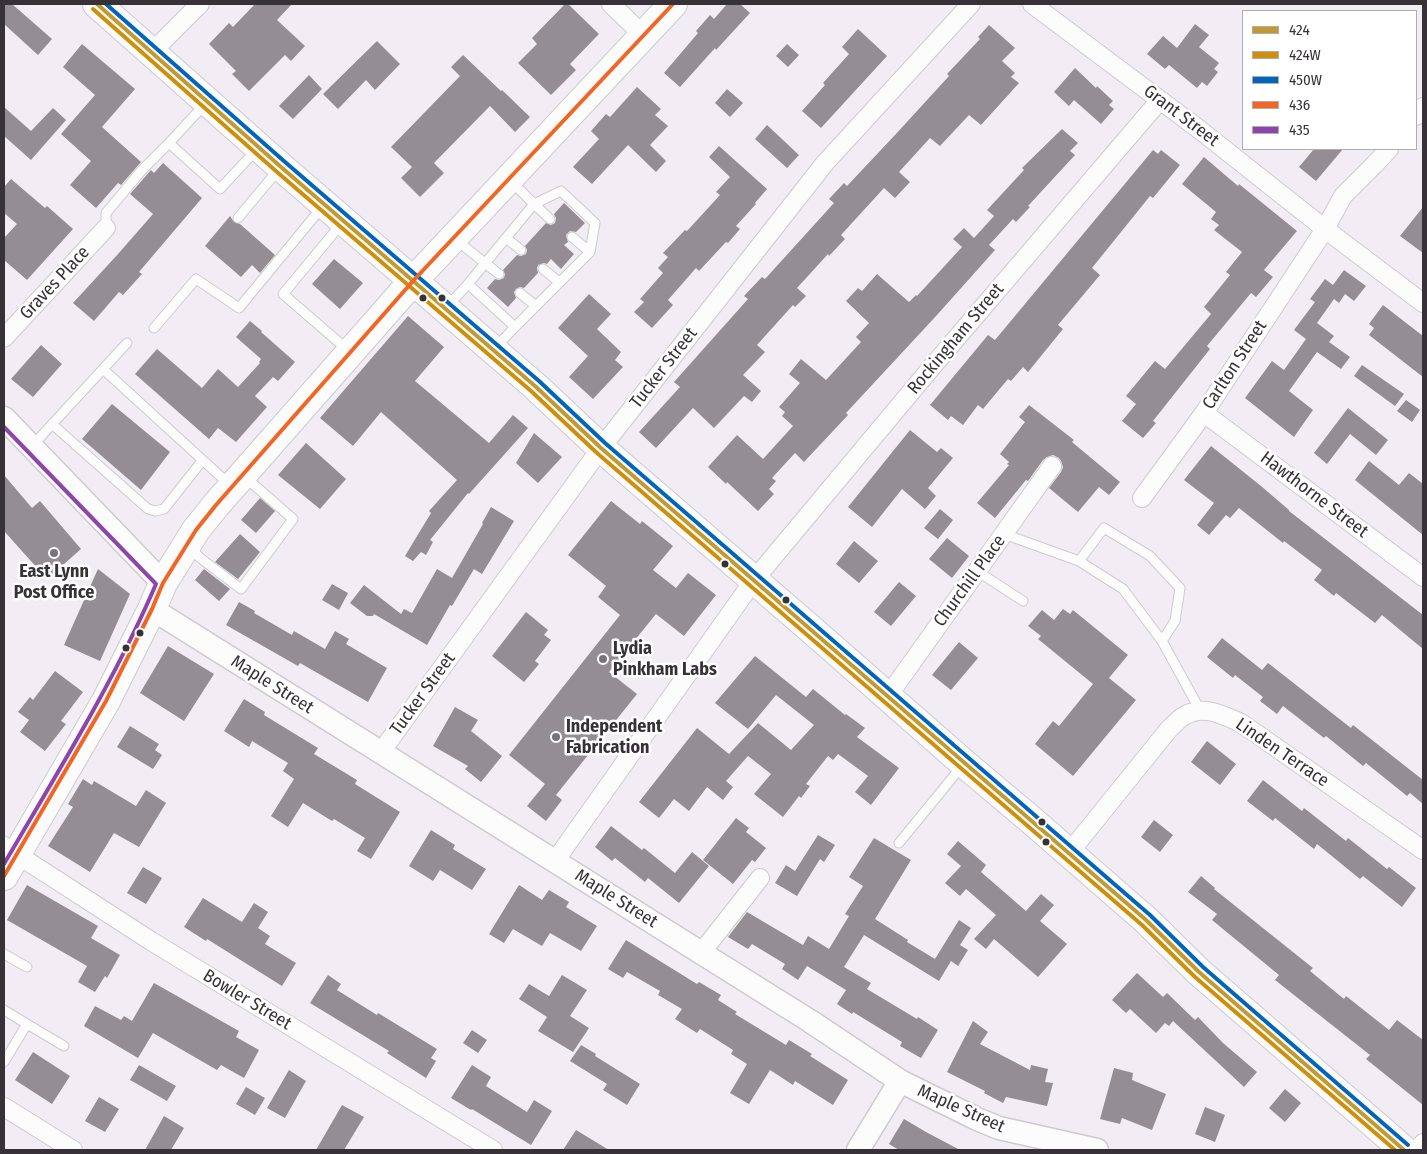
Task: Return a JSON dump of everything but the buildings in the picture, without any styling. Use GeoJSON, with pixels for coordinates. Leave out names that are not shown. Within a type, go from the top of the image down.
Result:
{"type":"FeatureCollection","features":[{"type":"Feature","properties":{"kind":"main road"},"geometry":{"type":"LineString","coordinates":[[97,4],[258,147],[535,386],[601,448],[1146,920],[1199,972],[1404,1150]]}},
{"type":"Feature","properties":{"kind":"main road"},"geometry":{"type":"LineString","coordinates":[[8,859],[106,701],[163,583],[196,530],[413,281],[673,4]]}},
{"type":"Feature","properties":{"kind":"street"},"geometry":{"type":"LineString","coordinates":[[152,52],[200,4]]}},
{"type":"Feature","properties":{"kind":"street"},"geometry":{"type":"LineString","coordinates":[[611,4],[643,35]]}},
{"type":"Feature","properties":{"kind":"street","name":"Tucker Street"},"geometry":{"type":"LineString","coordinates":[[381,752],[601,448],[825,163],[971,4]]}},
{"type":"Feature","properties":{"kind":"street","name":"Grant Street"},"geometry":{"type":"LineString","coordinates":[[1032,4],[1423,303]]}},
{"type":"Feature","properties":{"kind":"street","name":"Rockingham Street"},"geometry":{"type":"LineString","coordinates":[[555,861],[754,580],[931,368],[1160,100]]}},
{"type":"Feature","properties":{"kind":"street","name":"Carlton Street"},"geometry":{"type":"LineString","coordinates":[[1142,498],[1204,413],[1325,229],[1342,196],[1388,150]]}},
{"type":"Feature","properties":{"kind":"street","name":"Graves Place"},"geometry":{"type":"LineString","coordinates":[[4,338],[106,228]]}},
{"type":"Feature","properties":{"kind":"street","name":"Hawthorne Street"},"geometry":{"type":"LineString","coordinates":[[1204,413],[1423,577]]}},
{"type":"Feature","properties":{"kind":"street"},"geometry":{"type":"LineString","coordinates":[[4,418],[163,583]]}},
{"type":"Feature","properties":{"kind":"street","name":"Churchill Place"},"geometry":{"type":"LineString","coordinates":[[888,696],[1052,466]]}},
{"type":"Feature","properties":{"kind":"street","name":"Maple Street"},"geometry":{"type":"LineString","coordinates":[[152,609],[810,1021],[900,1081],[999,1128],[1097,1150]]}},
{"type":"Feature","properties":{"kind":"street"},"geometry":{"type":"LineString","coordinates":[[1069,853],[1169,729],[1184,715],[1200,710]]}},
{"type":"Feature","properties":{"kind":"street","name":"Linden Terrace"},"geometry":{"type":"LineString","coordinates":[[1200,710],[1220,714],[1241,723],[1423,850]]}},
{"type":"Feature","properties":{"kind":"street","name":"Bowler Street"},"geometry":{"type":"LineString","coordinates":[[8,859],[159,946],[493,1150]]}},
{"type":"Feature","properties":{"kind":"street"},"geometry":{"type":"LineString","coordinates":[[701,953],[760,878]]}},
{"type":"Feature","properties":{"kind":"street"},"geometry":{"type":"LineString","coordinates":[[858,1150],[900,1081]]}},
{"type":"Feature","properties":{"kind":"street"},"geometry":{"type":"LineString","coordinates":[[4,1107],[74,1150]]}},
{"type":"Feature","properties":{"kind":"street"},"geometry":{"type":"LineString","coordinates":[[1417,1150],[1423,1143]]}},
{"type":"Feature","properties":{"kind":"lane"},"geometry":{"type":"LineString","coordinates":[[106,228],[106,213],[142,170],[207,101]]}},
{"type":"Feature","properties":{"kind":"lane"},"geometry":{"type":"LineString","coordinates":[[169,143],[220,189],[258,147]]}},
{"type":"Feature","properties":{"kind":"lane"},"geometry":{"type":"LineString","coordinates":[[238,218],[281,167]]}},
{"type":"Feature","properties":{"kind":"lane"},"geometry":{"type":"LineString","coordinates":[[508,179],[550,218]]}},
{"type":"Feature","properties":{"kind":"lane"},"geometry":{"type":"LineString","coordinates":[[446,309],[534,204],[561,191],[595,223],[590,252],[493,350]]}},
{"type":"Feature","properties":{"kind":"lane"},"geometry":{"type":"LineString","coordinates":[[154,328],[196,279],[239,308],[334,212]]}},
{"type":"Feature","properties":{"kind":"lane"},"geometry":{"type":"LineString","coordinates":[[334,212],[283,294],[350,352]]}},
{"type":"Feature","properties":{"kind":"lane"},"geometry":{"type":"LineString","coordinates":[[572,237],[590,252]]}},
{"type":"Feature","properties":{"kind":"lane"},"geometry":{"type":"LineString","coordinates":[[453,238],[499,274]]}},
{"type":"Feature","properties":{"kind":"lane"},"geometry":{"type":"LineString","coordinates":[[506,238],[521,250]]}},
{"type":"Feature","properties":{"kind":"lane"},"geometry":{"type":"LineString","coordinates":[[543,269],[559,282]]}},
{"type":"Feature","properties":{"kind":"lane"},"geometry":{"type":"LineString","coordinates":[[468,284],[515,327]]}},
{"type":"Feature","properties":{"kind":"lane"},"geometry":{"type":"LineString","coordinates":[[520,293],[536,306]]}},
{"type":"Feature","properties":{"kind":"lane"},"geometry":{"type":"LineString","coordinates":[[32,447],[127,343]]}},
{"type":"Feature","properties":{"kind":"lane"},"geometry":{"type":"LineString","coordinates":[[103,369],[202,461],[237,481],[293,519],[241,589],[199,557],[187,544]]}},
{"type":"Feature","properties":{"kind":"lane"},"geometry":{"type":"LineString","coordinates":[[52,424],[148,509],[155,511],[164,509],[202,461]]}},
{"type":"Feature","properties":{"kind":"lane"},"geometry":{"type":"LineString","coordinates":[[1079,561],[1104,528],[1150,556],[1180,588],[1176,621],[1162,641]]}},
{"type":"Feature","properties":{"kind":"lane"},"geometry":{"type":"LineString","coordinates":[[1004,534],[1079,561],[1123,589],[1162,641],[1200,710]]}},
{"type":"Feature","properties":{"kind":"lane"},"geometry":{"type":"LineString","coordinates":[[977,571],[1023,601]]}},
{"type":"Feature","properties":{"kind":"lane"},"geometry":{"type":"LineString","coordinates":[[899,843],[964,764]]}},
{"type":"Feature","properties":{"kind":"lane"},"geometry":{"type":"LineString","coordinates":[[4,954],[28,967]]}},
{"type":"Feature","properties":{"kind":"lane"},"geometry":{"type":"LineString","coordinates":[[4,1010],[64,1046]]}},
{"type":"Feature","properties":{"kind":"lane"},"geometry":{"type":"LineString","coordinates":[[4,1062],[27,1024]]}},
{"type":"Feature","properties":{"kind":"transit line","name":"424"},"geometry":{"type":"LineString","coordinates":[[97,4],[281,167],[535,386],[601,448],[1146,920],[1199,972],[1404,1150]]}},
{"type":"Feature","properties":{"kind":"transit line","name":"450W"},"geometry":{"type":"LineString","coordinates":[[106,4],[285,162],[539,381],[605,443],[1150,915],[1203,967],[1408,1145]]}},
{"type":"Feature","properties":{"kind":"transit line","name":"436"},"geometry":{"type":"LineString","coordinates":[[4,876],[106,701],[163,583],[196,530],[413,281],[673,4]]}},
{"type":"Feature","properties":{"kind":"transit line","name":"424W"},"geometry":{"type":"LineString","coordinates":[[93,9],[277,172],[531,391],[597,453],[1142,925],[1195,977],[1395,1150]]}},
{"type":"Feature","properties":{"kind":"transit line","name":"435"},"geometry":{"type":"LineString","coordinates":[[4,427],[156,584],[103,692],[4,864]]}},
{"type":"Feature","properties":{"kind":"place","name":"East Lynn Post Office"},"geometry":{"type":"Point","coordinates":[54,553]}},
{"type":"Feature","properties":{"kind":"place","name":"Lydia Pinkham Labs"},"geometry":{"type":"Point","coordinates":[603,659]}},
{"type":"Feature","properties":{"kind":"place","name":"Independent Fabrication"},"geometry":{"type":"Point","coordinates":[556,737]}}]}
